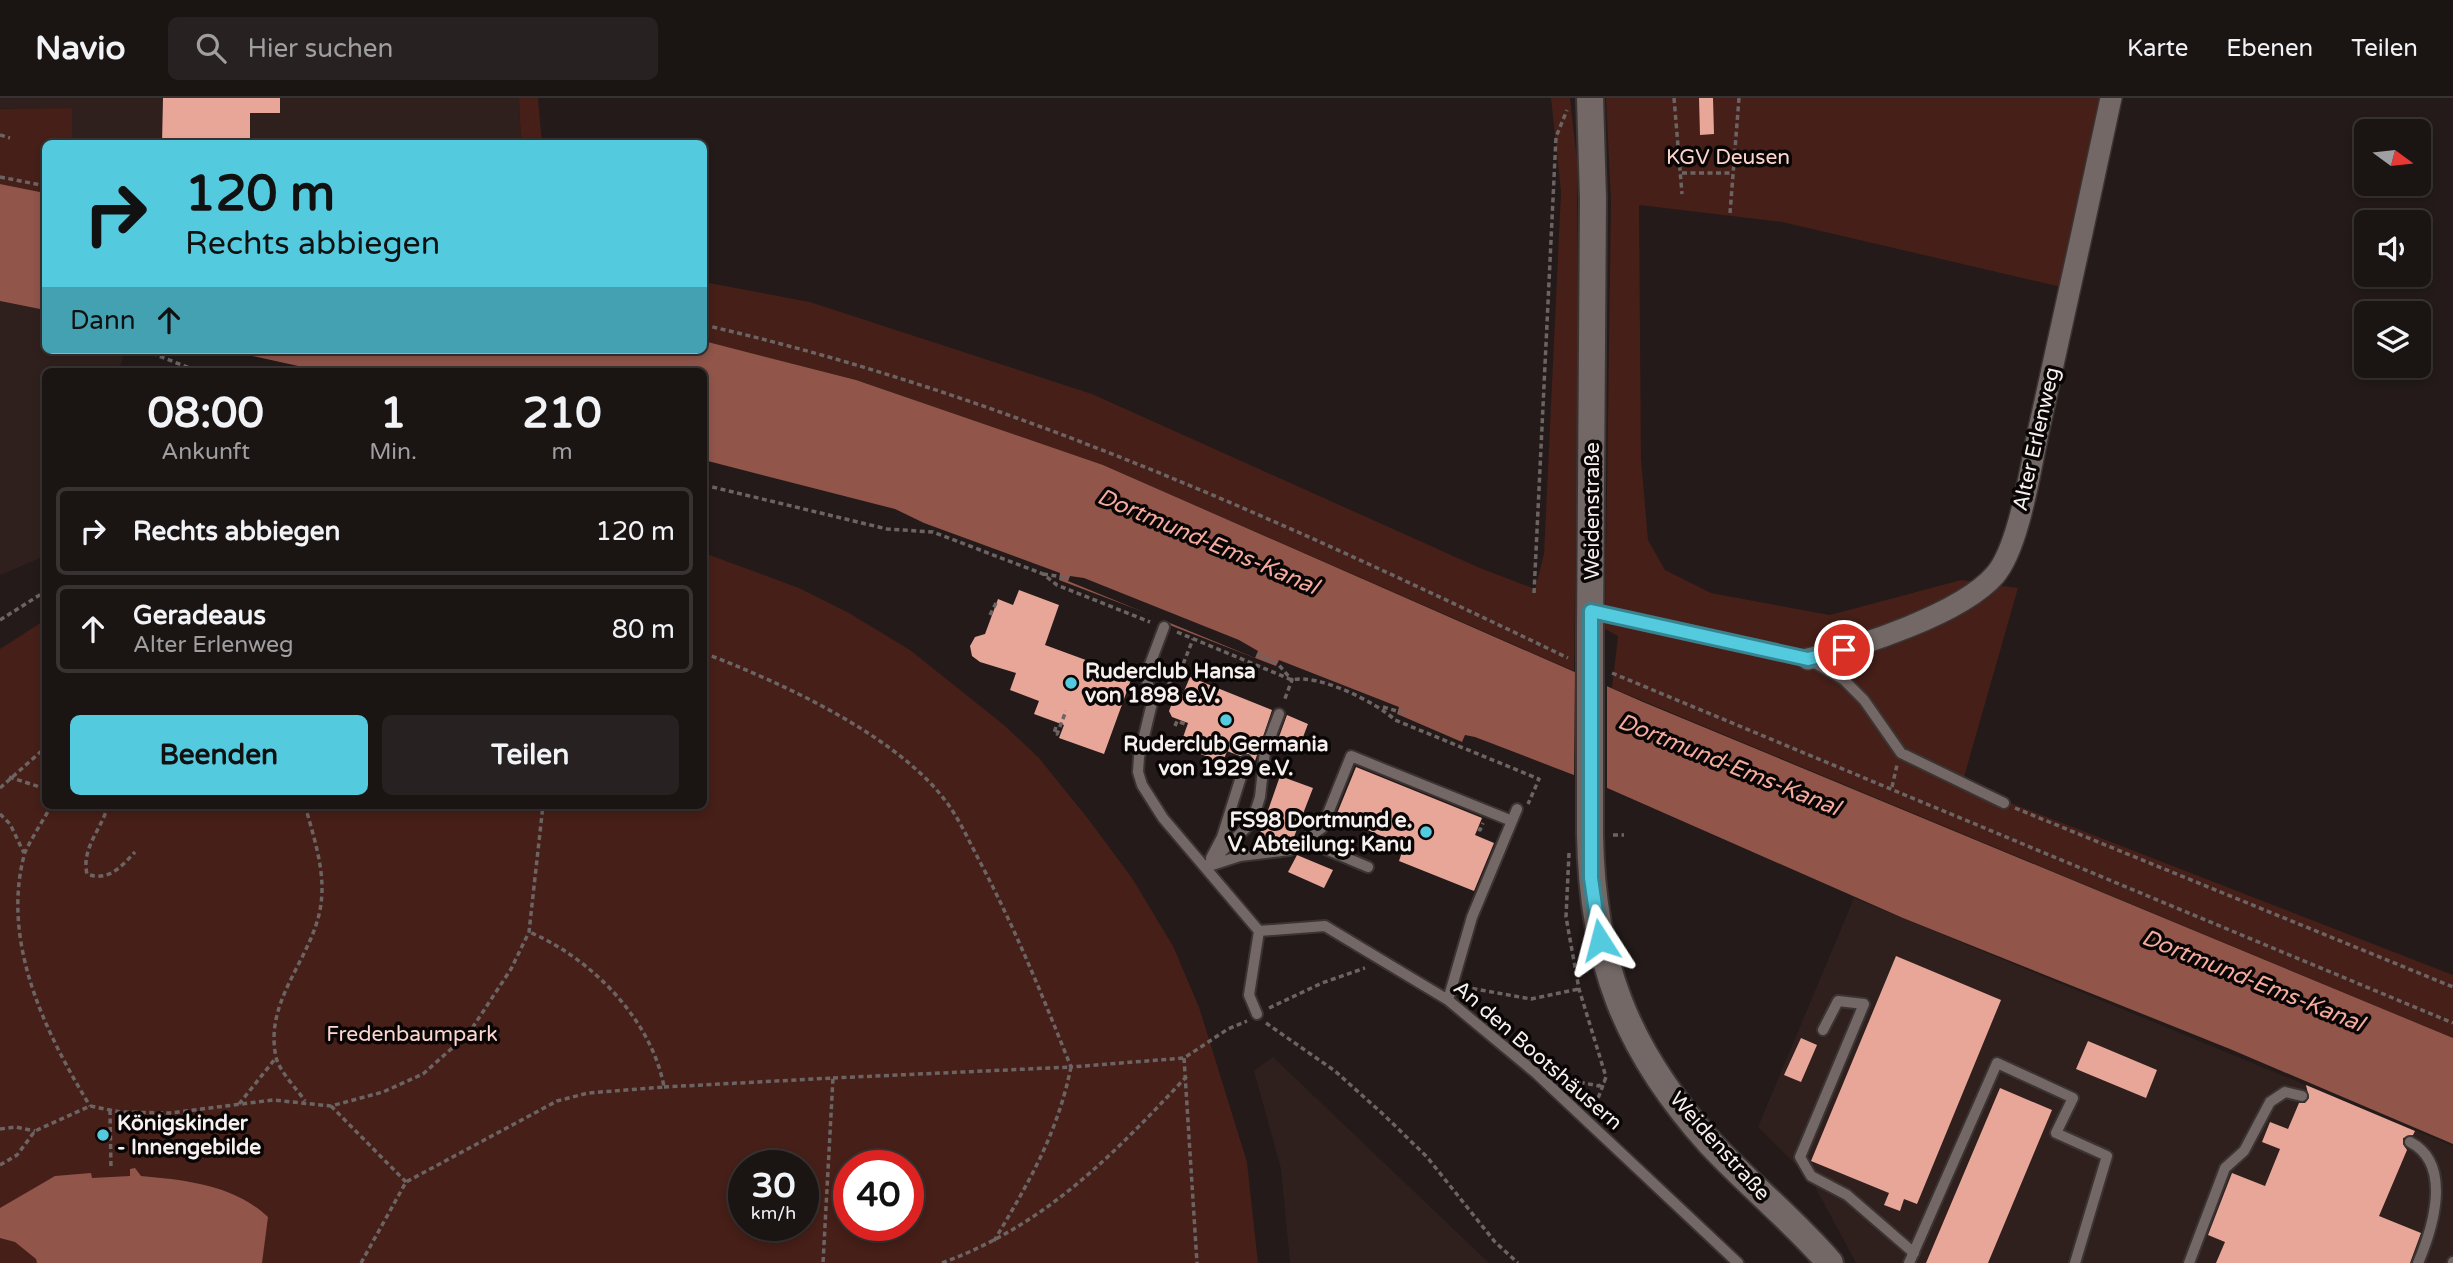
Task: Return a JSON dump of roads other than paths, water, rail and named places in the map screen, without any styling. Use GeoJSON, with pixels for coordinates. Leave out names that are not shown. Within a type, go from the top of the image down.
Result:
{"type":"FeatureCollection","features":[{"type":"Feature","properties":{"kind":"street","name":"Weidenstraße"},"geometry":{"type":"LineString","coordinates":[[1590,98],[1593,199],[1591,621],[1581,842],[1591,878],[1604,961],[1615,992],[1645,1055],[1676,1101],[1711,1143],[1830,1263]]}},
{"type":"Feature","properties":{"kind":"street","name":"Alter Erlenweg"},"geometry":{"type":"LineString","coordinates":[[1808,659],[1844,650],[1933,614],[1985,586],[2004,562],[2025,492],[2112,98]]}},
{"type":"Feature","properties":{"kind":"lane"},"geometry":{"type":"LineString","coordinates":[[1591,621],[1808,659],[1844,680],[1864,700],[1900,753],[2004,803]]}},
{"type":"Feature","properties":{"kind":"lane"},"geometry":{"type":"LineString","coordinates":[[1164,627],[1146,675],[1153,704],[1139,757],[1138,772],[1142,785],[1163,818],[1259,932],[1249,995],[1257,1014]]}},
{"type":"Feature","properties":{"kind":"lane"},"geometry":{"type":"LineString","coordinates":[[1206,867],[1252,822],[1260,797],[1265,751],[1279,713]]}},
{"type":"Feature","properties":{"kind":"lane"},"geometry":{"type":"LineString","coordinates":[[1206,867],[1240,856],[1290,850],[1322,828],[1351,756],[1512,821]]}},
{"type":"Feature","properties":{"kind":"lane"},"geometry":{"type":"LineString","coordinates":[[1206,867],[1222,837],[1246,761]]}},
{"type":"Feature","properties":{"kind":"lane"},"geometry":{"type":"LineString","coordinates":[[1448,1000],[1472,916],[1517,809]]}},
{"type":"Feature","properties":{"kind":"lane"},"geometry":{"type":"LineString","coordinates":[[1304,840],[1368,867]]}},
{"type":"Feature","properties":{"kind":"lane","name":"An den Bootshäusern"},"geometry":{"type":"LineString","coordinates":[[1259,932],[1325,926],[1448,1000],[1537,1074],[1738,1263]]}},
{"type":"Feature","properties":{"kind":"lane"},"geometry":{"type":"LineString","coordinates":[[1823,1030],[1839,1001],[1864,1004],[1800,1157],[1811,1176],[1847,1195],[1911,1258],[1997,1063],[2073,1098],[2056,1133],[2107,1156],[2075,1263]]}},
{"type":"Feature","properties":{"kind":"lane"},"geometry":{"type":"LineString","coordinates":[[2189,1263],[2225,1168],[2244,1151],[2270,1102],[2285,1092],[2302,1096]]}},
{"type":"Feature","properties":{"kind":"lane"},"geometry":{"type":"LineString","coordinates":[[2410,1142],[2421,1148],[2436,1174],[2432,1231],[2418,1263]]}},
{"type":"Feature","properties":{"kind":"water"},"geometry":{"type":"Polygon","coordinates":[[[0,184],[42,192],[42,309],[0,301],[0,184]]]}},
{"type":"Feature","properties":{"kind":"water","name":"Dortmund-Ems-Kanal"},"geometry":{"type":"Polygon","coordinates":[[[707,342],[856,380],[1103,465],[1643,702],[2453,1038],[2453,1144],[2230,1049],[1903,918],[1605,787],[1475,737],[1465,735],[1462,742],[1397,714],[1399,707],[1279,660],[1276,666],[1172,626],[1165,620],[1059,580],[1060,573],[924,523],[895,509],[707,461],[707,368],[307,368],[243,354],[707,354],[707,342]]]}},
{"type":"Feature","properties":{"kind":"water"},"geometry":{"type":"Polygon","coordinates":[[[135,1168],[141,1176],[209,1186],[255,1206],[268,1217],[262,1263],[37,1263],[36,1259],[15,1242],[0,1238],[0,1208],[55,1176],[91,1173],[92,1178],[130,1176],[130,1169],[135,1168]]]}},
{"type":"Feature","properties":{"kind":"place","name":"Ruderclub Hansa von 1898 e.V."},"geometry":{"type":"Point","coordinates":[1071,683]}},
{"type":"Feature","properties":{"kind":"place","name":"Ruderclub Germania von 1929 e.V."},"geometry":{"type":"Point","coordinates":[1226,720]}},
{"type":"Feature","properties":{"kind":"place","name":"FS98 Dortmund e. V. Abteilung: Kanu"},"geometry":{"type":"Point","coordinates":[1426,832]}},
{"type":"Feature","properties":{"kind":"place","name":"Königskinder - Innengebilde"},"geometry":{"type":"Point","coordinates":[103,1135]}},
{"type":"Feature","properties":{"kind":"park label","name":"KGV Deusen"},"geometry":{"type":"Point","coordinates":[1728,157]}},
{"type":"Feature","properties":{"kind":"park label","name":"Fredenbaumpark"},"geometry":{"type":"Point","coordinates":[412,1034]}}]}
